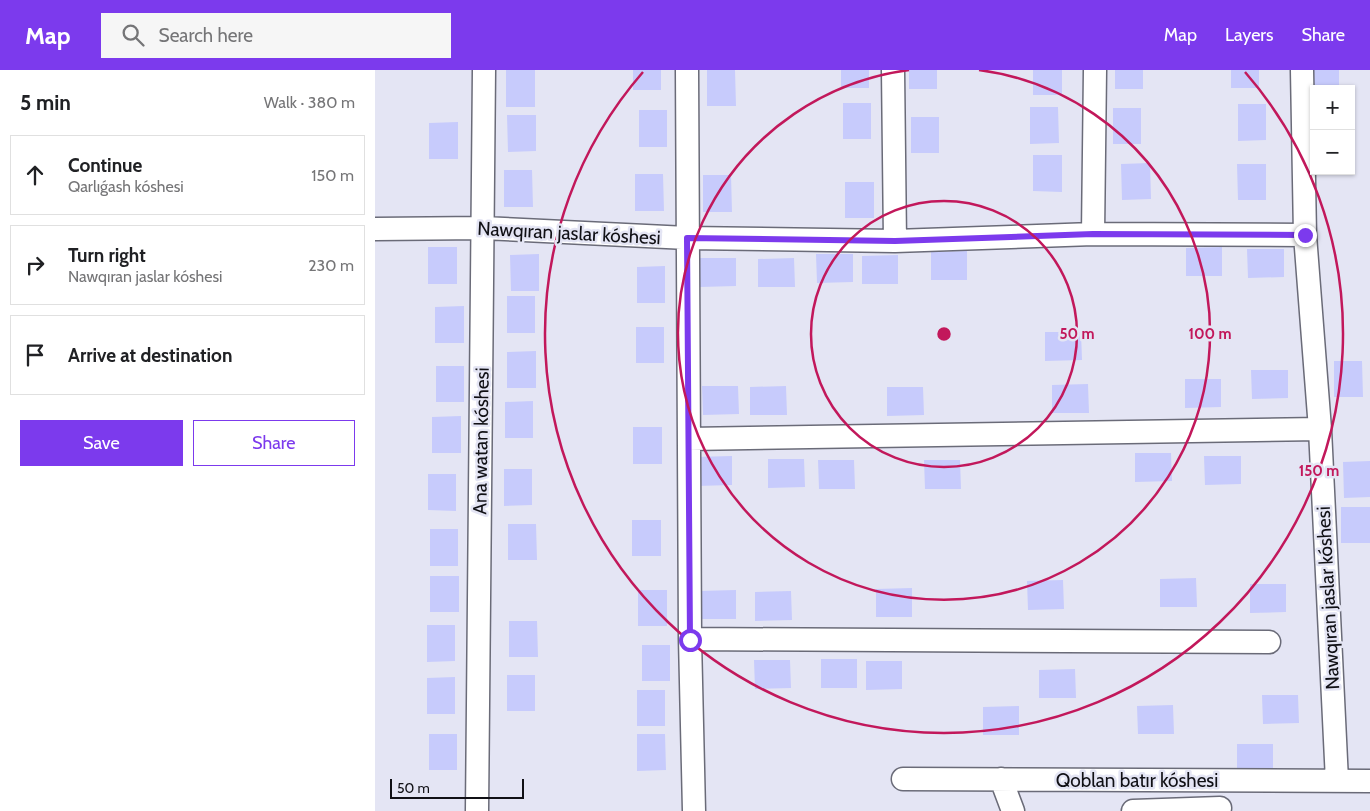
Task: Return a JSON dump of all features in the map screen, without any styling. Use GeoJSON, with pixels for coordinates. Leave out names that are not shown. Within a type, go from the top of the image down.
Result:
{"type":"FeatureCollection","features":[{"type":"Feature","properties":{"kind":"street","name":"Ana watan kóshesi"},"geometry":{"type":"LineString","coordinates":[[477,811],[484,70]]}},
{"type":"Feature","properties":{"kind":"street"},"geometry":{"type":"LineString","coordinates":[[687,70],[690,640],[695,811]]}},
{"type":"Feature","properties":{"kind":"street"},"geometry":{"type":"LineString","coordinates":[[893,70],[895,241]]}},
{"type":"Feature","properties":{"kind":"street"},"geometry":{"type":"LineString","coordinates":[[1093,234],[1095,70]]}},
{"type":"Feature","properties":{"kind":"street","name":"Nawqıran jaslar kóshesi"},"geometry":{"type":"LineString","coordinates":[[1302,70],[1305,235],[1320,429],[1337,781]]}},
{"type":"Feature","properties":{"kind":"street","name":"Nawqıran jaslar kóshesi"},"geometry":{"type":"LineString","coordinates":[[375,229],[483,228],[687,238],[895,241],[1093,234],[1305,235]]}},
{"type":"Feature","properties":{"kind":"street"},"geometry":{"type":"LineString","coordinates":[[689,439],[1320,429]]}},
{"type":"Feature","properties":{"kind":"street"},"geometry":{"type":"LineString","coordinates":[[690,640],[1269,642]]}},
{"type":"Feature","properties":{"kind":"street","name":"Qoblan batır kóshesi"},"geometry":{"type":"LineString","coordinates":[[903,779],[1370,781]]}},
{"type":"Feature","properties":{"kind":"street"},"geometry":{"type":"LineString","coordinates":[[1001,779],[1013,811]]}},
{"type":"Feature","properties":{"kind":"street","name":"Qoblan batır kóshesi"},"geometry":{"type":"LineString","coordinates":[[1133,811],[1220,808]]}},
{"type":"Feature","properties":{"kind":"building"},"geometry":{"type":"Polygon","coordinates":[[[506,70],[535,70],[535,107],[506,107],[506,70]]]}},
{"type":"Feature","properties":{"kind":"building"},"geometry":{"type":"Polygon","coordinates":[[[633,70],[661,70],[661,90],[633,90],[633,70]]]}},
{"type":"Feature","properties":{"kind":"building"},"geometry":{"type":"Polygon","coordinates":[[[707,70],[735,70],[736,106],[707,106],[707,70]]]}},
{"type":"Feature","properties":{"kind":"building"},"geometry":{"type":"Polygon","coordinates":[[[841,70],[869,70],[869,88],[841,88],[841,70]]]}},
{"type":"Feature","properties":{"kind":"building"},"geometry":{"type":"Polygon","coordinates":[[[909,70],[937,70],[937,89],[909,89],[909,70]]]}},
{"type":"Feature","properties":{"kind":"building"},"geometry":{"type":"Polygon","coordinates":[[[1033,70],[1062,70],[1062,95],[1033,95],[1033,70]]]}},
{"type":"Feature","properties":{"kind":"building"},"geometry":{"type":"Polygon","coordinates":[[[1115,70],[1143,70],[1143,89],[1115,89],[1115,70]]]}},
{"type":"Feature","properties":{"kind":"building"},"geometry":{"type":"Polygon","coordinates":[[[1231,70],[1259,70],[1259,88],[1231,88],[1231,70]]]}},
{"type":"Feature","properties":{"kind":"building"},"geometry":{"type":"Polygon","coordinates":[[[1311,70],[1339,70],[1339,85],[1311,85],[1311,70]]]}},
{"type":"Feature","properties":{"kind":"building"},"geometry":{"type":"Polygon","coordinates":[[[843,103],[871,103],[871,139],[843,139],[843,103]]]}},
{"type":"Feature","properties":{"kind":"building"},"geometry":{"type":"Polygon","coordinates":[[[1238,104],[1266,104],[1266,140],[1238,141],[1238,104]]]}},
{"type":"Feature","properties":{"kind":"building"},"geometry":{"type":"Polygon","coordinates":[[[1030,107],[1058,107],[1059,143],[1030,144],[1030,107]]]}},
{"type":"Feature","properties":{"kind":"building"},"geometry":{"type":"Polygon","coordinates":[[[1113,108],[1141,108],[1141,144],[1113,144],[1113,108]]]}},
{"type":"Feature","properties":{"kind":"building"},"geometry":{"type":"Polygon","coordinates":[[[639,110],[667,110],[667,147],[639,147],[639,110]]]}},
{"type":"Feature","properties":{"kind":"building"},"geometry":{"type":"Polygon","coordinates":[[[507,115],[536,115],[536,151],[508,152],[507,115]]]}},
{"type":"Feature","properties":{"kind":"building"},"geometry":{"type":"Polygon","coordinates":[[[911,117],[939,117],[939,153],[911,153],[911,117]]]}},
{"type":"Feature","properties":{"kind":"building"},"geometry":{"type":"Polygon","coordinates":[[[458,122],[458,159],[429,159],[429,123],[458,122]]]}},
{"type":"Feature","properties":{"kind":"building"},"geometry":{"type":"Polygon","coordinates":[[[1033,155],[1062,155],[1062,192],[1033,191],[1033,155]]]}},
{"type":"Feature","properties":{"kind":"building"},"geometry":{"type":"Polygon","coordinates":[[[1150,163],[1151,199],[1122,200],[1121,164],[1150,163]]]}},
{"type":"Feature","properties":{"kind":"building"},"geometry":{"type":"Polygon","coordinates":[[[1237,164],[1266,164],[1266,200],[1238,200],[1237,164]]]}},
{"type":"Feature","properties":{"kind":"building"},"geometry":{"type":"Polygon","coordinates":[[[504,170],[532,170],[533,207],[504,207],[504,170]]]}},
{"type":"Feature","properties":{"kind":"building"},"geometry":{"type":"Polygon","coordinates":[[[635,174],[663,174],[664,211],[635,211],[635,174]]]}},
{"type":"Feature","properties":{"kind":"building"},"geometry":{"type":"Polygon","coordinates":[[[703,175],[731,175],[732,212],[703,212],[703,175]]]}},
{"type":"Feature","properties":{"kind":"building"},"geometry":{"type":"Polygon","coordinates":[[[845,182],[874,182],[874,218],[845,218],[845,182]]]}},
{"type":"Feature","properties":{"kind":"building"},"geometry":{"type":"Polygon","coordinates":[[[428,247],[457,247],[457,284],[428,284],[428,247]]]}},
{"type":"Feature","properties":{"kind":"building"},"geometry":{"type":"Polygon","coordinates":[[[1222,247],[1222,276],[1186,276],[1186,248],[1222,247]]]}},
{"type":"Feature","properties":{"kind":"building"},"geometry":{"type":"Polygon","coordinates":[[[1247,249],[1284,249],[1284,277],[1248,278],[1247,249]]]}},
{"type":"Feature","properties":{"kind":"building"},"geometry":{"type":"Polygon","coordinates":[[[967,251],[967,280],[931,280],[931,252],[967,251]]]}},
{"type":"Feature","properties":{"kind":"building"},"geometry":{"type":"Polygon","coordinates":[[[539,254],[539,291],[511,291],[510,255],[539,254]]]}},
{"type":"Feature","properties":{"kind":"building"},"geometry":{"type":"Polygon","coordinates":[[[816,254],[853,254],[853,282],[817,283],[816,254]]]}},
{"type":"Feature","properties":{"kind":"building"},"geometry":{"type":"Polygon","coordinates":[[[898,255],[898,284],[862,284],[862,256],[898,255]]]}},
{"type":"Feature","properties":{"kind":"building"},"geometry":{"type":"Polygon","coordinates":[[[699,258],[736,258],[736,286],[700,287],[699,258]]]}},
{"type":"Feature","properties":{"kind":"building"},"geometry":{"type":"Polygon","coordinates":[[[794,258],[795,287],[758,287],[758,259],[794,258]]]}},
{"type":"Feature","properties":{"kind":"building"},"geometry":{"type":"Polygon","coordinates":[[[665,266],[665,303],[637,303],[637,267],[665,266]]]}},
{"type":"Feature","properties":{"kind":"building"},"geometry":{"type":"Polygon","coordinates":[[[507,296],[535,296],[535,333],[507,333],[507,296]]]}},
{"type":"Feature","properties":{"kind":"building"},"geometry":{"type":"Polygon","coordinates":[[[464,306],[464,343],[435,343],[435,307],[464,306]]]}},
{"type":"Feature","properties":{"kind":"building"},"geometry":{"type":"Polygon","coordinates":[[[636,327],[664,327],[664,363],[636,363],[636,327]]]}},
{"type":"Feature","properties":{"kind":"building"},"geometry":{"type":"Polygon","coordinates":[[[1045,332],[1081,332],[1082,360],[1045,361],[1045,332]]]}},
{"type":"Feature","properties":{"kind":"building"},"geometry":{"type":"Polygon","coordinates":[[[536,351],[536,388],[507,388],[507,352],[536,351]]]}},
{"type":"Feature","properties":{"kind":"building"},"geometry":{"type":"Polygon","coordinates":[[[1334,361],[1362,361],[1363,397],[1334,397],[1334,361]]]}},
{"type":"Feature","properties":{"kind":"building"},"geometry":{"type":"Polygon","coordinates":[[[436,366],[464,366],[464,402],[436,402],[436,366]]]}},
{"type":"Feature","properties":{"kind":"building"},"geometry":{"type":"Polygon","coordinates":[[[1251,370],[1288,370],[1288,398],[1252,399],[1251,370]]]}},
{"type":"Feature","properties":{"kind":"building"},"geometry":{"type":"Polygon","coordinates":[[[1185,379],[1221,379],[1221,407],[1185,408],[1185,379]]]}},
{"type":"Feature","properties":{"kind":"building"},"geometry":{"type":"Polygon","coordinates":[[[1088,384],[1089,413],[1052,413],[1052,385],[1088,384]]]}},
{"type":"Feature","properties":{"kind":"building"},"geometry":{"type":"Polygon","coordinates":[[[702,386],[738,386],[739,414],[703,415],[702,386]]]}},
{"type":"Feature","properties":{"kind":"building"},"geometry":{"type":"Polygon","coordinates":[[[786,386],[787,415],[750,415],[750,387],[786,386]]]}},
{"type":"Feature","properties":{"kind":"building"},"geometry":{"type":"Polygon","coordinates":[[[887,387],[923,387],[924,415],[887,416],[887,387]]]}},
{"type":"Feature","properties":{"kind":"building"},"geometry":{"type":"Polygon","coordinates":[[[533,401],[533,438],[505,438],[505,402],[533,401]]]}},
{"type":"Feature","properties":{"kind":"building"},"geometry":{"type":"Polygon","coordinates":[[[461,416],[461,453],[432,453],[432,417],[461,416]]]}},
{"type":"Feature","properties":{"kind":"building"},"geometry":{"type":"Polygon","coordinates":[[[633,427],[662,427],[662,464],[633,464],[633,427]]]}},
{"type":"Feature","properties":{"kind":"building"},"geometry":{"type":"Polygon","coordinates":[[[1135,453],[1171,453],[1172,481],[1135,482],[1135,453]]]}},
{"type":"Feature","properties":{"kind":"building"},"geometry":{"type":"Polygon","coordinates":[[[732,456],[732,485],[696,486],[695,457],[732,456]]]}},
{"type":"Feature","properties":{"kind":"building"},"geometry":{"type":"Polygon","coordinates":[[[1204,456],[1241,456],[1241,484],[1205,485],[1204,456]]]}},
{"type":"Feature","properties":{"kind":"building"},"geometry":{"type":"Polygon","coordinates":[[[768,459],[804,459],[805,487],[768,488],[768,459]]]}},
{"type":"Feature","properties":{"kind":"building"},"geometry":{"type":"Polygon","coordinates":[[[818,460],[854,460],[855,489],[819,489],[818,460]]]}},
{"type":"Feature","properties":{"kind":"building"},"geometry":{"type":"Polygon","coordinates":[[[924,460],[960,460],[961,489],[925,489],[924,460]]]}},
{"type":"Feature","properties":{"kind":"building"},"geometry":{"type":"Polygon","coordinates":[[[1370,461],[1370,497],[1344,498],[1343,462],[1370,461]]]}},
{"type":"Feature","properties":{"kind":"building"},"geometry":{"type":"Polygon","coordinates":[[[504,469],[532,469],[532,505],[504,506],[504,469]]]}},
{"type":"Feature","properties":{"kind":"building"},"geometry":{"type":"Polygon","coordinates":[[[428,474],[456,474],[456,511],[428,510],[428,474]]]}},
{"type":"Feature","properties":{"kind":"building"},"geometry":{"type":"Polygon","coordinates":[[[1341,507],[1370,507],[1370,543],[1341,543],[1341,507]]]}},
{"type":"Feature","properties":{"kind":"building"},"geometry":{"type":"Polygon","coordinates":[[[632,520],[661,520],[661,556],[632,556],[632,520]]]}},
{"type":"Feature","properties":{"kind":"building"},"geometry":{"type":"Polygon","coordinates":[[[508,524],[536,524],[537,560],[508,560],[508,524]]]}},
{"type":"Feature","properties":{"kind":"building"},"geometry":{"type":"Polygon","coordinates":[[[430,529],[458,529],[458,566],[430,566],[430,529]]]}},
{"type":"Feature","properties":{"kind":"building"},"geometry":{"type":"Polygon","coordinates":[[[430,576],[459,576],[459,612],[430,612],[430,576]]]}},
{"type":"Feature","properties":{"kind":"building"},"geometry":{"type":"Polygon","coordinates":[[[1196,578],[1197,607],[1160,607],[1160,579],[1196,578]]]}},
{"type":"Feature","properties":{"kind":"building"},"geometry":{"type":"Polygon","coordinates":[[[1063,580],[1064,609],[1028,610],[1027,581],[1063,580]]]}},
{"type":"Feature","properties":{"kind":"building"},"geometry":{"type":"Polygon","coordinates":[[[1250,584],[1286,584],[1286,612],[1250,613],[1250,584]]]}},
{"type":"Feature","properties":{"kind":"building"},"geometry":{"type":"Polygon","coordinates":[[[912,588],[912,617],[876,617],[876,589],[912,588]]]}},
{"type":"Feature","properties":{"kind":"building"},"geometry":{"type":"Polygon","coordinates":[[[638,590],[667,590],[667,626],[638,626],[638,590]]]}},
{"type":"Feature","properties":{"kind":"building"},"geometry":{"type":"Polygon","coordinates":[[[736,590],[736,619],[700,619],[699,591],[736,590]]]}},
{"type":"Feature","properties":{"kind":"building"},"geometry":{"type":"Polygon","coordinates":[[[791,591],[792,620],[755,621],[755,592],[791,591]]]}},
{"type":"Feature","properties":{"kind":"building"},"geometry":{"type":"Polygon","coordinates":[[[509,621],[537,621],[538,657],[509,657],[509,621]]]}},
{"type":"Feature","properties":{"kind":"building"},"geometry":{"type":"Polygon","coordinates":[[[427,625],[455,625],[455,661],[427,662],[427,625]]]}},
{"type":"Feature","properties":{"kind":"building"},"geometry":{"type":"Polygon","coordinates":[[[642,645],[670,645],[670,681],[642,681],[642,645]]]}},
{"type":"Feature","properties":{"kind":"building"},"geometry":{"type":"Polygon","coordinates":[[[821,659],[857,659],[857,688],[821,688],[821,659]]]}},
{"type":"Feature","properties":{"kind":"building"},"geometry":{"type":"Polygon","coordinates":[[[754,660],[790,660],[791,688],[755,689],[754,660]]]}},
{"type":"Feature","properties":{"kind":"building"},"geometry":{"type":"Polygon","coordinates":[[[866,661],[902,661],[902,689],[866,690],[866,661]]]}},
{"type":"Feature","properties":{"kind":"building"},"geometry":{"type":"Polygon","coordinates":[[[1075,669],[1076,698],[1039,698],[1039,670],[1075,669]]]}},
{"type":"Feature","properties":{"kind":"building"},"geometry":{"type":"Polygon","coordinates":[[[507,675],[535,675],[535,711],[507,711],[507,675]]]}},
{"type":"Feature","properties":{"kind":"building"},"geometry":{"type":"Polygon","coordinates":[[[455,677],[455,714],[427,714],[427,678],[455,677]]]}},
{"type":"Feature","properties":{"kind":"building"},"geometry":{"type":"Polygon","coordinates":[[[637,690],[665,690],[665,726],[637,726],[637,690]]]}},
{"type":"Feature","properties":{"kind":"building"},"geometry":{"type":"Polygon","coordinates":[[[1262,695],[1298,695],[1299,723],[1263,724],[1262,695]]]}},
{"type":"Feature","properties":{"kind":"building"},"geometry":{"type":"Polygon","coordinates":[[[1173,705],[1174,734],[1138,734],[1137,706],[1173,705]]]}},
{"type":"Feature","properties":{"kind":"building"},"geometry":{"type":"Polygon","coordinates":[[[1019,706],[1019,735],[983,735],[983,707],[1019,706]]]}},
{"type":"Feature","properties":{"kind":"building"},"geometry":{"type":"Polygon","coordinates":[[[429,734],[457,734],[457,770],[429,770],[429,734]]]}},
{"type":"Feature","properties":{"kind":"building"},"geometry":{"type":"Polygon","coordinates":[[[637,734],[665,734],[666,770],[637,771],[637,734]]]}},
{"type":"Feature","properties":{"kind":"building"},"geometry":{"type":"Polygon","coordinates":[[[1237,744],[1273,744],[1273,772],[1237,773],[1237,744]]]}},
{"type":"Feature","properties":{"kind":"route"},"geometry":{"type":"LineString","coordinates":[[690,640],[687,238],[895,241],[1093,234],[1305,235]]}}]}
